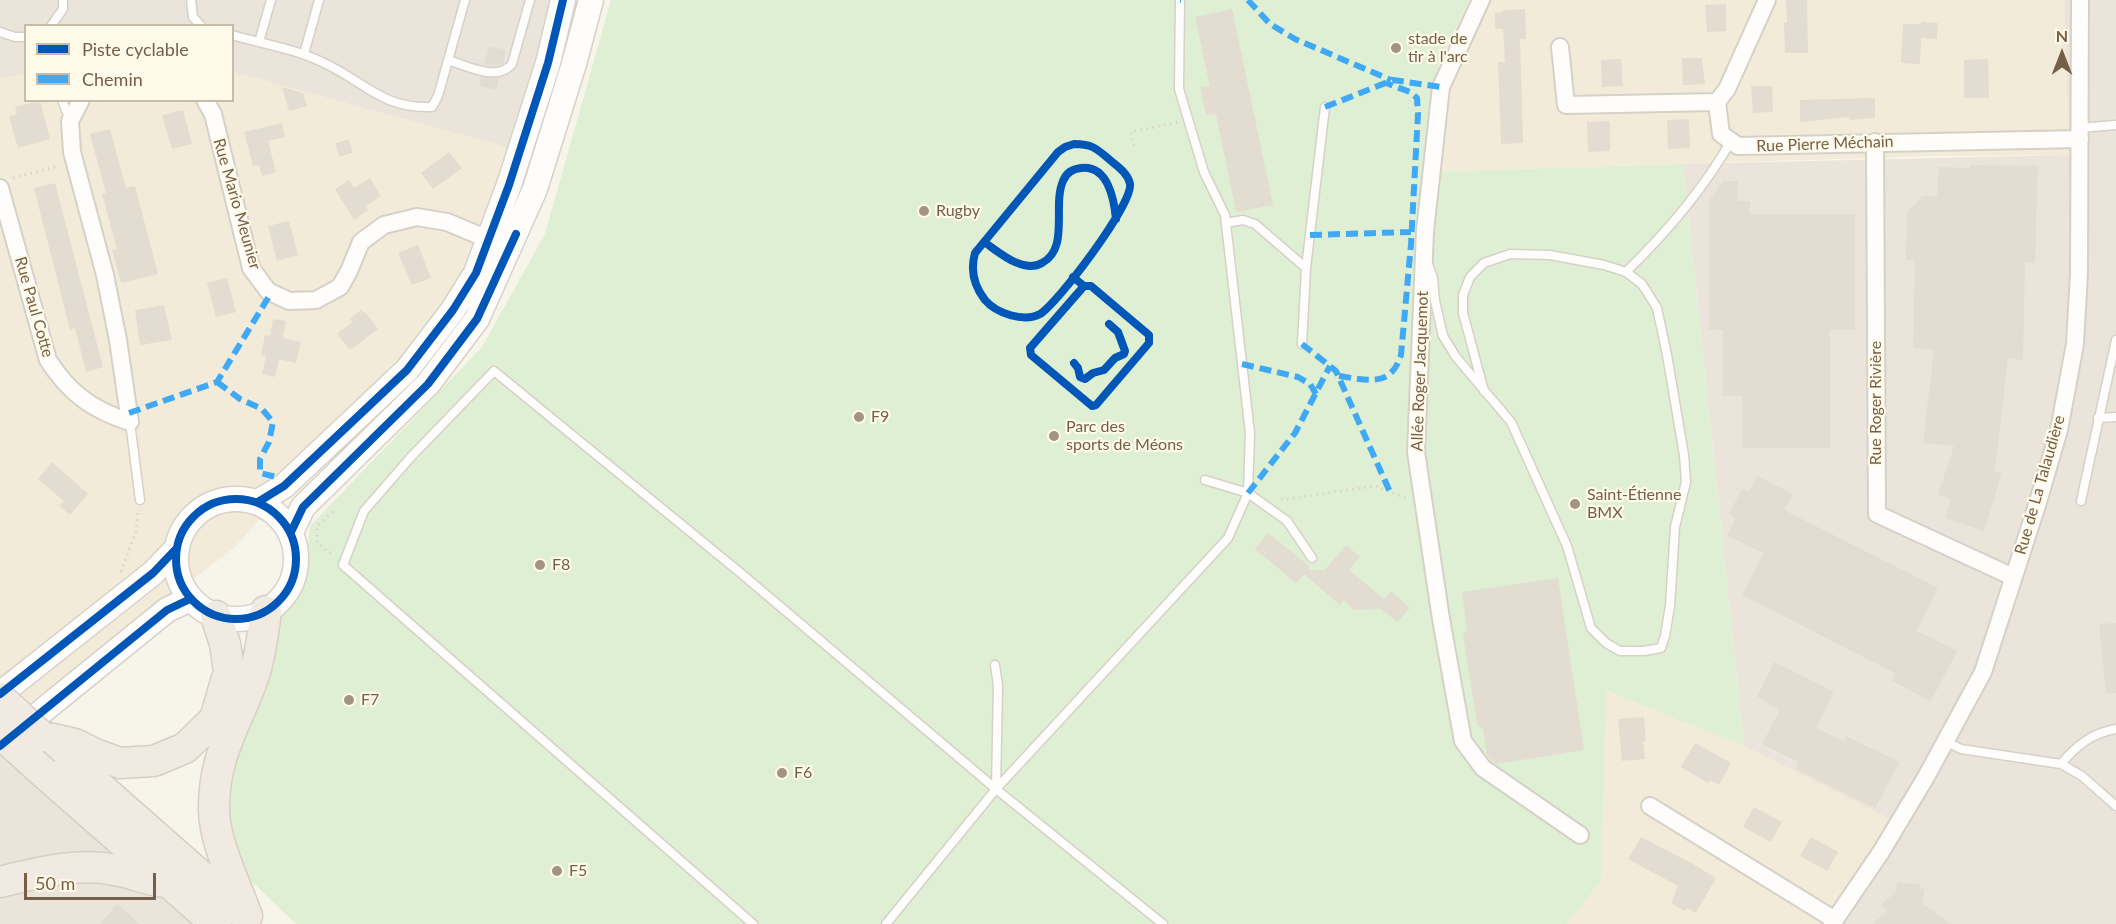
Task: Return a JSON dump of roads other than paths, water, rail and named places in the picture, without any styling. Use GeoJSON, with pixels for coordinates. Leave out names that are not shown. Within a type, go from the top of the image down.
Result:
{"type":"FeatureCollection","features":[{"type":"Feature","properties":{"kind":"highway"},"geometry":{"type":"LineString","coordinates":[[252,920],[221,844],[214,813],[216,772],[225,742],[254,675],[262,643],[266,611]]}},
{"type":"Feature","properties":{"kind":"highway"},"geometry":{"type":"LineString","coordinates":[[68,761],[120,763],[154,761],[185,748],[215,719],[230,671],[225,644],[216,616]]}},
{"type":"Feature","properties":{"kind":"highway"},"geometry":{"type":"LineString","coordinates":[[0,698],[41,736],[75,744],[68,761]]}},
{"type":"Feature","properties":{"kind":"highway"},"geometry":{"type":"LineString","coordinates":[[0,733],[68,761],[252,920]]}},
{"type":"Feature","properties":{"kind":"highway"},"geometry":{"type":"LineString","coordinates":[[68,761],[169,883],[216,924]]}},
{"type":"Feature","properties":{"kind":"highway"},"geometry":{"type":"LineString","coordinates":[[0,882],[79,867],[114,870],[146,880],[169,883]]}},
{"type":"Feature","properties":{"kind":"main road"},"geometry":{"type":"LineString","coordinates":[[258,502],[284,486],[407,370],[453,310],[476,273],[490,240],[548,63],[562,0]]}},
{"type":"Feature","properties":{"kind":"main road"},"geometry":{"type":"LineString","coordinates":[[291,532],[303,507],[428,384],[477,319],[536,189],[591,0]]}},
{"type":"Feature","properties":{"kind":"main road"},"geometry":{"type":"LineString","coordinates":[[240,498],[258,502],[277,514],[291,532],[296,550],[296,568],[291,585],[280,600],[266,611],[250,618],[233,619],[216,616],[202,609],[190,599],[180,584],[175,567],[176,549],[181,532],[192,517],[206,506],[222,500],[240,498]]}},
{"type":"Feature","properties":{"kind":"main road"},"geometry":{"type":"LineString","coordinates":[[0,694],[153,573],[176,549]]}},
{"type":"Feature","properties":{"kind":"main road"},"geometry":{"type":"LineString","coordinates":[[0,746],[167,610],[190,599]]}},
{"type":"Feature","properties":{"kind":"street","name":"Allée Roger Jacquemot"},"geometry":{"type":"LineString","coordinates":[[1481,0],[1441,87],[1424,255],[1416,452],[1441,619],[1463,741],[1483,768],[1580,835]]}},
{"type":"Feature","properties":{"kind":"street"},"geometry":{"type":"LineString","coordinates":[[1731,141],[1722,134],[1717,102],[1727,89],[1767,0]]}},
{"type":"Feature","properties":{"kind":"street","name":"Rue de La Talaudière"},"geometry":{"type":"LineString","coordinates":[[1833,922],[1881,852],[1926,777],[1983,672],[2059,430],[2075,344],[2079,273],[2080,0]]}},
{"type":"Feature","properties":{"kind":"street"},"geometry":{"type":"LineString","coordinates":[[1560,47],[1566,105],[1717,102]]}},
{"type":"Feature","properties":{"kind":"street"},"geometry":{"type":"LineString","coordinates":[[80,102],[70,121],[72,152],[105,275],[118,340],[130,422]]}},
{"type":"Feature","properties":{"kind":"street","name":"Rue Mario Meunier"},"geometry":{"type":"LineString","coordinates":[[207,102],[213,114],[251,268],[271,293],[289,301],[316,300],[340,287],[361,242],[384,225],[417,217],[447,222],[490,240]]}},
{"type":"Feature","properties":{"kind":"street","name":"Rue Pierre Méchain"},"geometry":{"type":"LineString","coordinates":[[1731,141],[1738,146],[2080,134]]}},
{"type":"Feature","properties":{"kind":"street","name":"Rue Roger Rivière"},"geometry":{"type":"LineString","coordinates":[[1875,142],[1877,514],[2013,577]]}},
{"type":"Feature","properties":{"kind":"street","name":"Rue Paul Cotte"},"geometry":{"type":"LineString","coordinates":[[5,183],[48,360],[58,376],[78,396],[105,414],[130,422]]}},
{"type":"Feature","properties":{"kind":"street"},"geometry":{"type":"LineString","coordinates":[[1650,806],[1833,922]]}},
{"type":"Feature","properties":{"kind":"lane"},"geometry":{"type":"LineString","coordinates":[[52,24],[63,9],[63,0]]}},
{"type":"Feature","properties":{"kind":"lane"},"geometry":{"type":"LineString","coordinates":[[191,0],[193,17],[199,24]]}},
{"type":"Feature","properties":{"kind":"lane"},"geometry":{"type":"LineString","coordinates":[[259,42],[271,0]]}},
{"type":"Feature","properties":{"kind":"lane"},"geometry":{"type":"LineString","coordinates":[[304,54],[320,0]]}},
{"type":"Feature","properties":{"kind":"lane"},"geometry":{"type":"LineString","coordinates":[[234,36],[304,54],[327,64],[385,100],[412,108],[432,107],[438,96],[465,0]]}},
{"type":"Feature","properties":{"kind":"lane"},"geometry":{"type":"LineString","coordinates":[[448,60],[489,73],[498,73],[508,69],[512,64],[530,0]]}},
{"type":"Feature","properties":{"kind":"lane"},"geometry":{"type":"LineString","coordinates":[[886,924],[996,789],[1228,538],[1248,493],[1250,434],[1226,222],[1225,215],[1204,172],[1179,89],[1180,0]]}},
{"type":"Feature","properties":{"kind":"lane"},"geometry":{"type":"LineString","coordinates":[[0,32],[15,37],[24,37]]}},
{"type":"Feature","properties":{"kind":"lane"},"geometry":{"type":"LineString","coordinates":[[63,102],[70,121]]}},
{"type":"Feature","properties":{"kind":"lane"},"geometry":{"type":"LineString","coordinates":[[1302,344],[1306,268],[1325,107]]}},
{"type":"Feature","properties":{"kind":"lane"},"geometry":{"type":"LineString","coordinates":[[2080,134],[2116,125]]}},
{"type":"Feature","properties":{"kind":"lane"},"geometry":{"type":"LineString","coordinates":[[1626,272],[1658,241],[1713,173],[1731,141]]}},
{"type":"Feature","properties":{"kind":"lane"},"geometry":{"type":"LineString","coordinates":[[1226,222],[1243,220],[1255,224],[1306,268]]}},
{"type":"Feature","properties":{"kind":"lane"},"geometry":{"type":"LineString","coordinates":[[1424,255],[1433,278],[1435,301],[1443,336],[1456,357],[1484,391],[1511,422],[1568,546],[1591,628],[1606,643],[1620,651],[1661,648],[1670,606],[1675,527],[1686,482],[1684,455],[1657,308],[1642,284],[1626,272],[1604,265],[1550,255],[1510,255],[1484,263],[1470,277],[1463,295],[1463,313],[1484,391]]}},
{"type":"Feature","properties":{"kind":"lane"},"geometry":{"type":"LineString","coordinates":[[2081,501],[2116,340]]}},
{"type":"Feature","properties":{"kind":"lane"},"geometry":{"type":"LineString","coordinates":[[753,924],[343,565],[364,511],[410,458],[494,371],[743,575],[996,789],[1163,924]]}},
{"type":"Feature","properties":{"kind":"lane"},"geometry":{"type":"LineString","coordinates":[[2098,418],[2116,417]]}},
{"type":"Feature","properties":{"kind":"lane"},"geometry":{"type":"LineString","coordinates":[[130,422],[140,500]]}},
{"type":"Feature","properties":{"kind":"lane"},"geometry":{"type":"LineString","coordinates":[[1204,480],[1248,493],[1287,521],[1312,558]]}},
{"type":"Feature","properties":{"kind":"lane"},"geometry":{"type":"LineString","coordinates":[[995,665],[998,686],[996,789]]}},
{"type":"Feature","properties":{"kind":"lane"},"geometry":{"type":"LineString","coordinates":[[2061,764],[2085,741],[2102,731],[2116,729]]}},
{"type":"Feature","properties":{"kind":"lane"},"geometry":{"type":"LineString","coordinates":[[1945,741],[1960,749],[2061,764],[2082,776],[2116,806]]}},
{"type":"Feature","properties":{"kind":"place","name":"stade de tir à l'arc"},"geometry":{"type":"Point","coordinates":[1396,48]}},
{"type":"Feature","properties":{"kind":"place","name":"Rugby"},"geometry":{"type":"Point","coordinates":[924,211]}},
{"type":"Feature","properties":{"kind":"place","name":"F9"},"geometry":{"type":"Point","coordinates":[859,417]}},
{"type":"Feature","properties":{"kind":"place","name":"Parc des sports de Méons"},"geometry":{"type":"Point","coordinates":[1054,436]}},
{"type":"Feature","properties":{"kind":"place","name":"Saint-Étienne BMX"},"geometry":{"type":"Point","coordinates":[1575,504]}},
{"type":"Feature","properties":{"kind":"place","name":"F8"},"geometry":{"type":"Point","coordinates":[540,565]}},
{"type":"Feature","properties":{"kind":"place","name":"F7"},"geometry":{"type":"Point","coordinates":[349,700]}},
{"type":"Feature","properties":{"kind":"place","name":"F6"},"geometry":{"type":"Point","coordinates":[782,773]}},
{"type":"Feature","properties":{"kind":"place","name":"F5"},"geometry":{"type":"Point","coordinates":[557,871]}}]}
